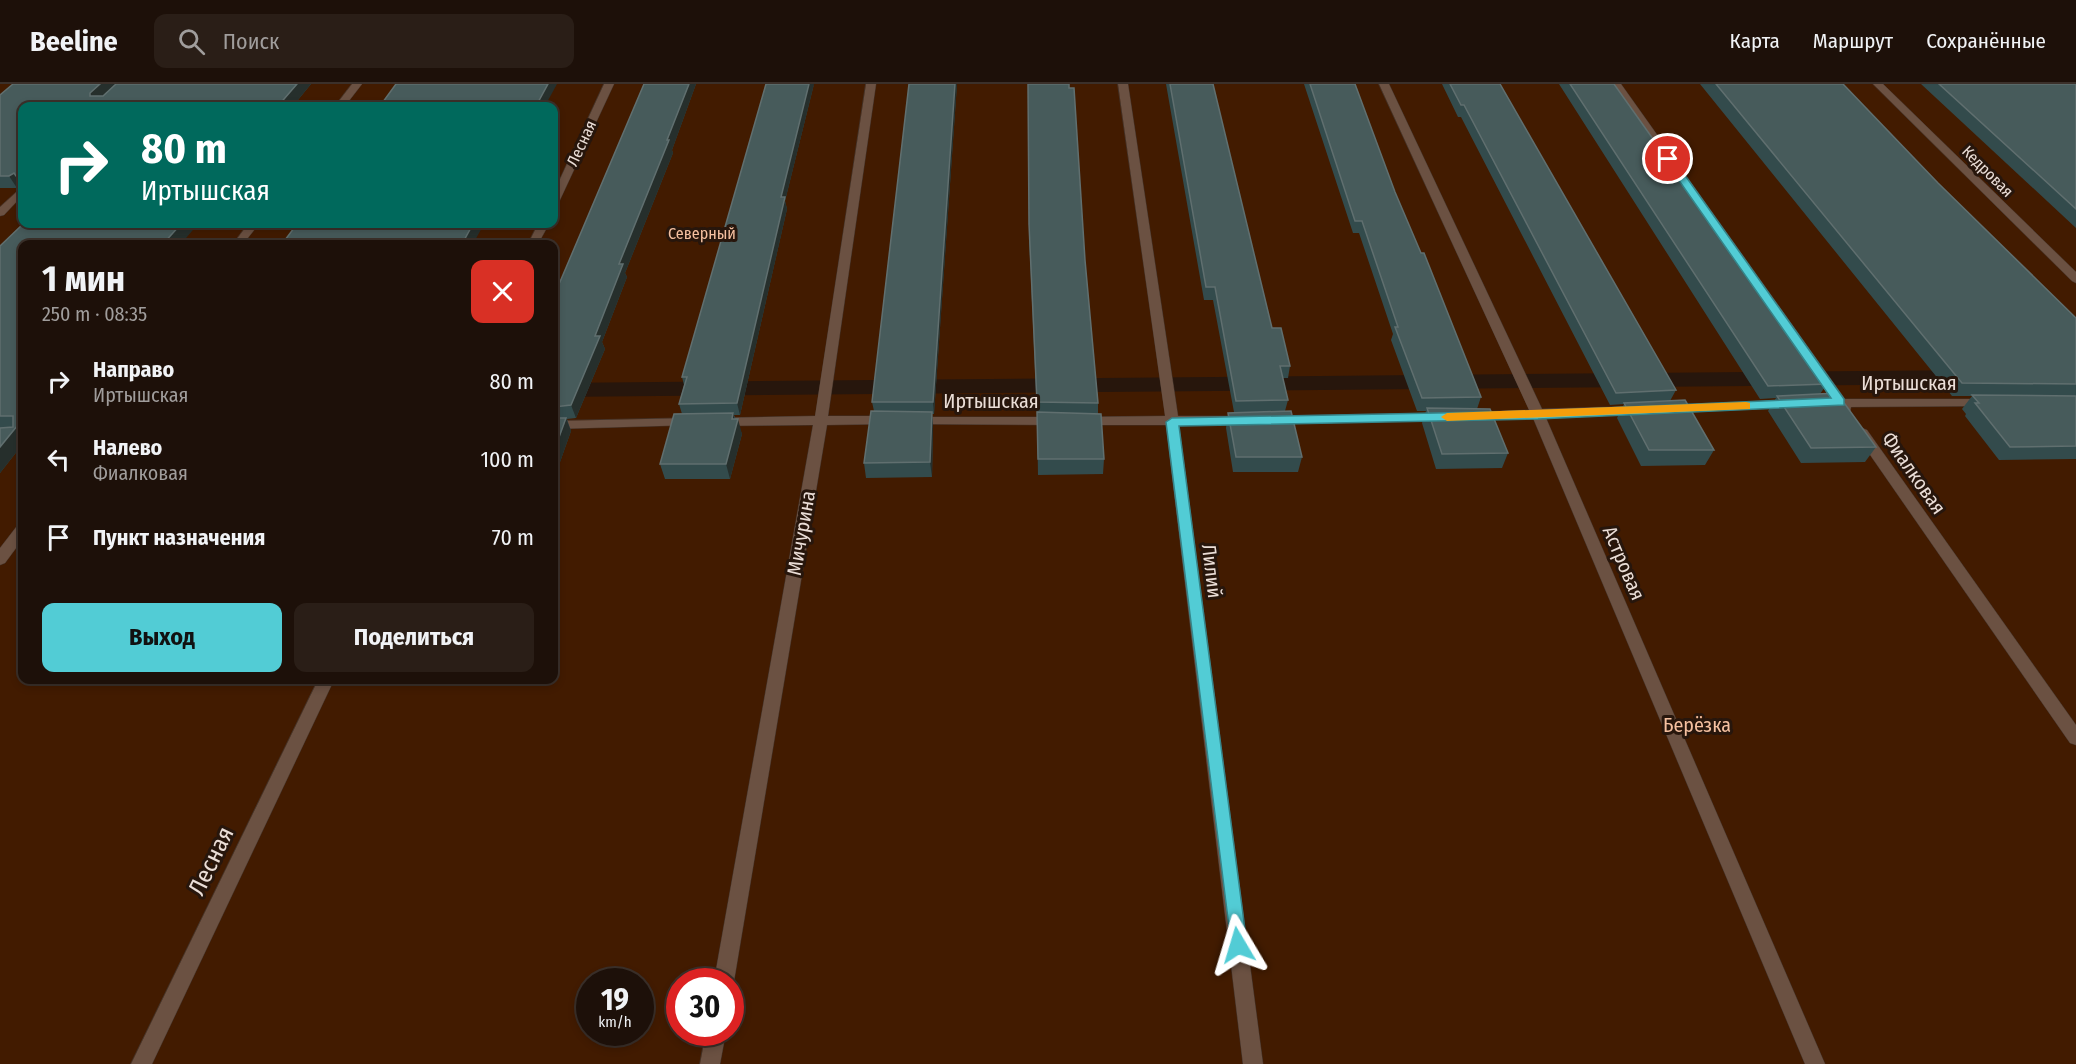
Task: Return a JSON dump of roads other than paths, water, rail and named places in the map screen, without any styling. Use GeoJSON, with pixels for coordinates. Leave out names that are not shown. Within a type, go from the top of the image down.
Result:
{"type":"FeatureCollection","features":[{"type":"Feature","properties":{"kind":"street"},"geometry":{"type":"LineString","coordinates":[[343,102],[357,84]]}},
{"type":"Feature","properties":{"kind":"street","name":"Лесная"},"geometry":{"type":"LineString","coordinates":[[558,193],[609,84]]}},
{"type":"Feature","properties":{"kind":"street","name":"Мичурина"},"geometry":{"type":"LineString","coordinates":[[726,968],[821,420],[871,84]]}},
{"type":"Feature","properties":{"kind":"street","name":"Лилий"},"geometry":{"type":"LineString","coordinates":[[1123,84],[1172,422],[1253,1064]]}},
{"type":"Feature","properties":{"kind":"street","name":"Астровая"},"geometry":{"type":"LineString","coordinates":[[1384,84],[1538,415],[1815,1064]]}},
{"type":"Feature","properties":{"kind":"street","name":"Фиалковая"},"geometry":{"type":"LineString","coordinates":[[1616,84],[2076,738]]}},
{"type":"Feature","properties":{"kind":"street","name":"Кедровая"},"geometry":{"type":"LineString","coordinates":[[1878,84],[2076,279]]}},
{"type":"Feature","properties":{"kind":"street"},"geometry":{"type":"LineString","coordinates":[[0,213],[18,194]]}},
{"type":"Feature","properties":{"kind":"street","name":"Иртышская"},"geometry":{"type":"LineString","coordinates":[[558,424],[821,420],[1172,422],[1538,415],[1840,402],[2005,403]]}},
{"type":"Feature","properties":{"kind":"street"},"geometry":{"type":"LineString","coordinates":[[0,559],[18,535]]}},
{"type":"Feature","properties":{"kind":"street","name":"Лесная"},"geometry":{"type":"LineString","coordinates":[[141,1064],[324,684]]}},
{"type":"Feature","properties":{"kind":"street"},"geometry":{"type":"LineString","coordinates":[[710,1064],[713,1046]]}},
{"type":"Feature","properties":{"kind":"park label","name":"Северный"},"geometry":{"type":"Point","coordinates":[702,233]}},
{"type":"Feature","properties":{"kind":"park label","name":"Берёзка"},"geometry":{"type":"Point","coordinates":[1697,725]}}]}
